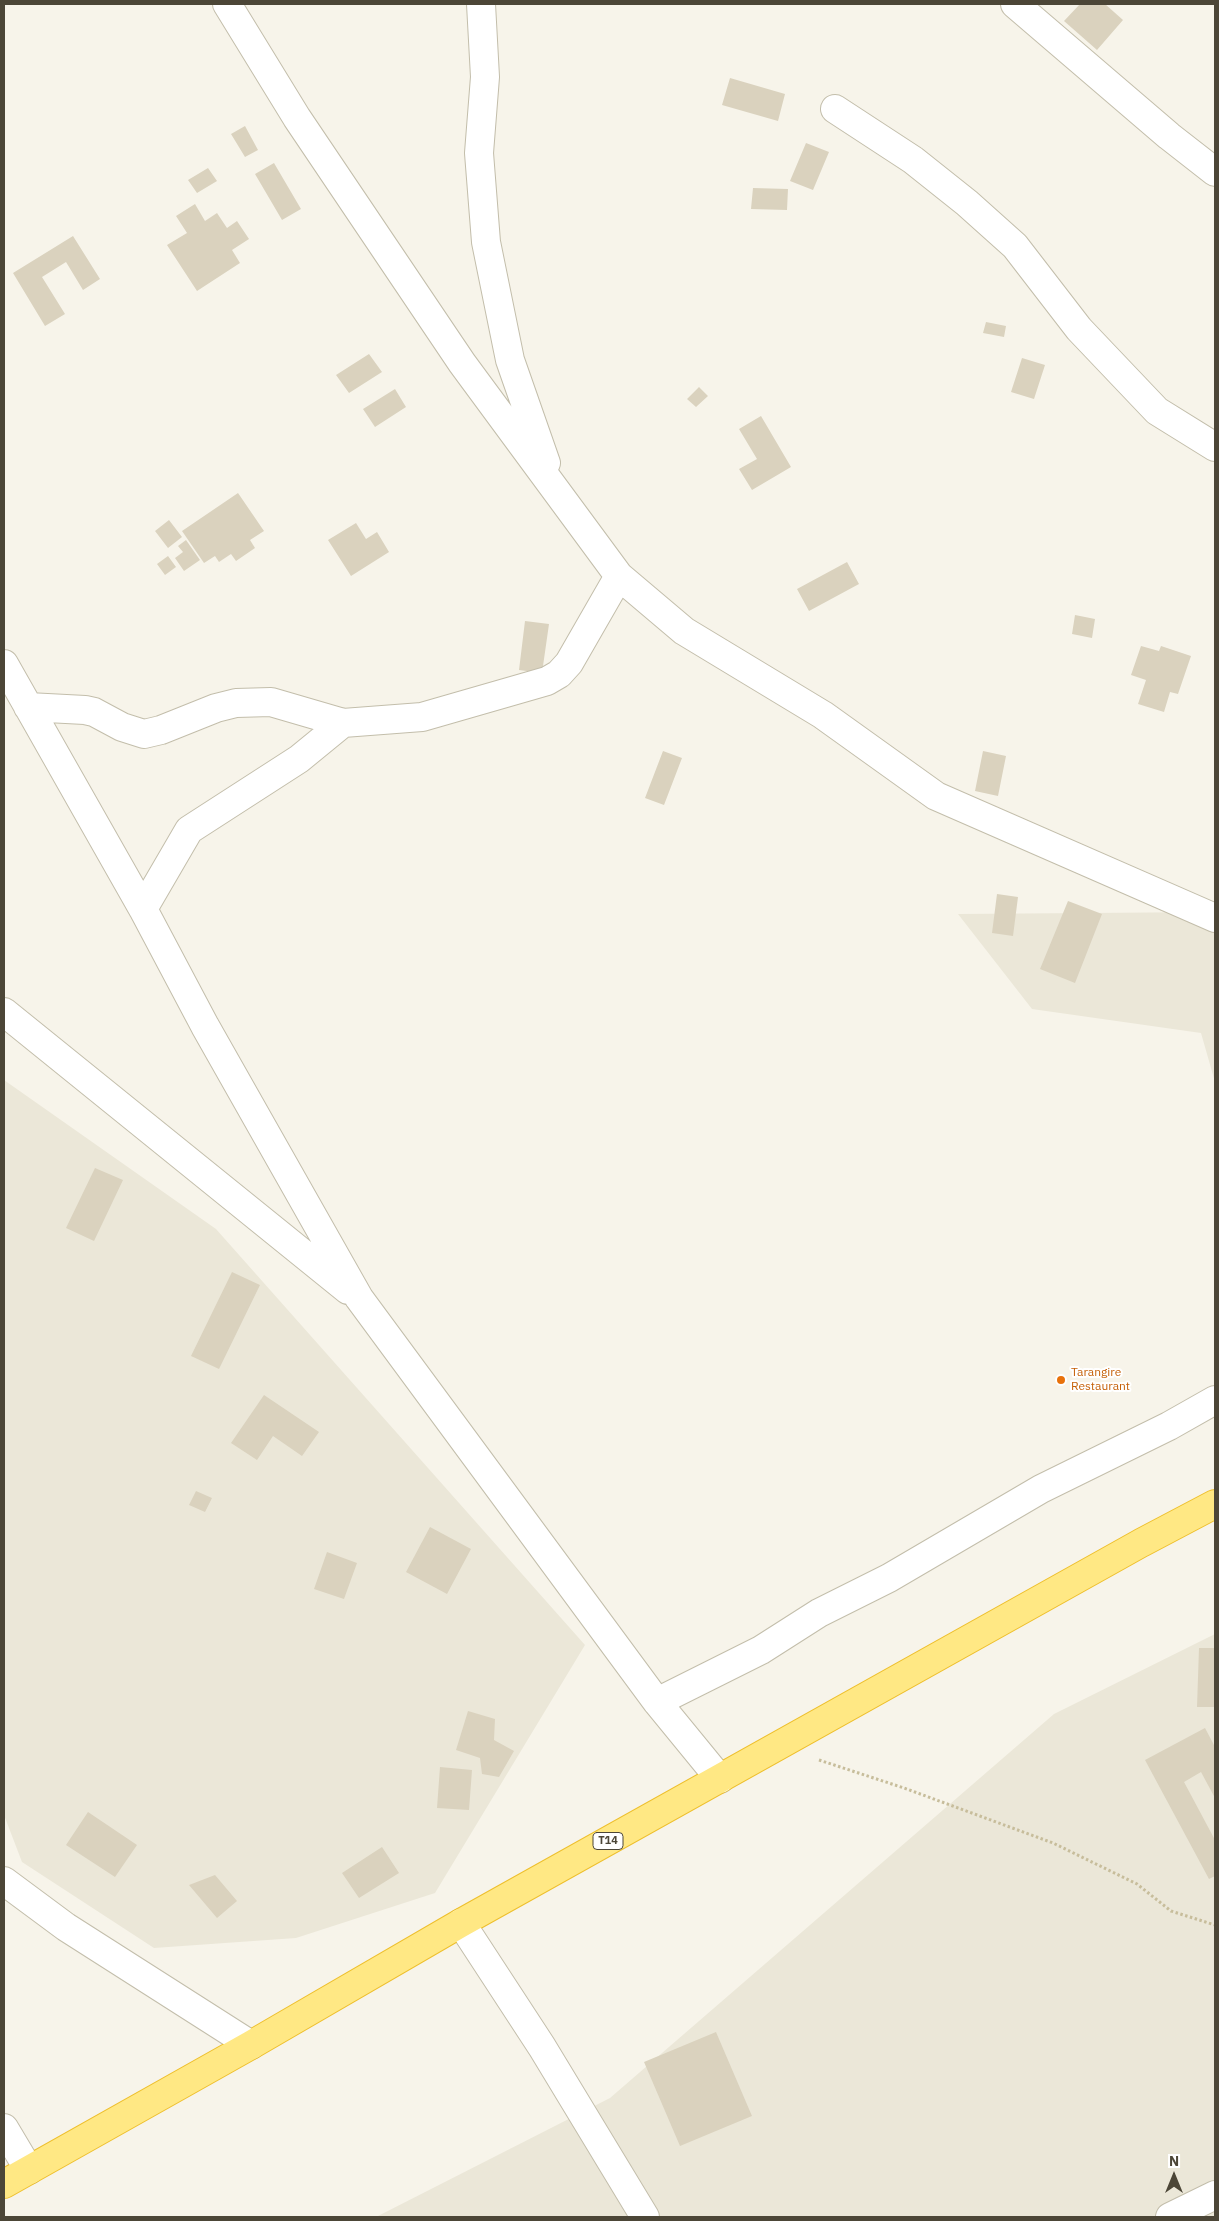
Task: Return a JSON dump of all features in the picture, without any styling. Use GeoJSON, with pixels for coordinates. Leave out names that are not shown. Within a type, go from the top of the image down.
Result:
{"type":"FeatureCollection","features":[{"type":"Feature","properties":{"kind":"highway","name":"T14"},"geometry":{"type":"LineString","coordinates":[[4,2184],[251,2045],[461,1923],[1141,1543],[1215,1504]]}},
{"type":"Feature","properties":{"kind":"street"},"geometry":{"type":"LineString","coordinates":[[227,4],[302,126],[457,355],[619,576],[684,631],[822,715],[936,796],[1215,918]]}},
{"type":"Feature","properties":{"kind":"street"},"geometry":{"type":"LineString","coordinates":[[481,4],[485,77],[479,153],[486,242],[510,360],[554,488]]}},
{"type":"Feature","properties":{"kind":"street"},"geometry":{"type":"LineString","coordinates":[[1015,4],[1215,172]]}},
{"type":"Feature","properties":{"kind":"street"},"geometry":{"type":"LineString","coordinates":[[835,109],[913,160],[967,203],[1015,246],[1079,329],[1157,411],[1215,447]]}},
{"type":"Feature","properties":{"kind":"street"},"geometry":{"type":"LineString","coordinates":[[28,707],[85,710],[122,727],[144,734],[161,730],[236,703],[272,702],[343,723],[422,717],[547,681],[569,663],[619,576]]}},
{"type":"Feature","properties":{"kind":"street"},"geometry":{"type":"LineString","coordinates":[[4,664],[144,909],[205,1026],[359,1298],[657,1702],[720,1779]]}},
{"type":"Feature","properties":{"kind":"street"},"geometry":{"type":"LineString","coordinates":[[144,909],[189,830],[299,759],[343,723]]}},
{"type":"Feature","properties":{"kind":"street"},"geometry":{"type":"LineString","coordinates":[[4,1012],[359,1298]]}},
{"type":"Feature","properties":{"kind":"street"},"geometry":{"type":"LineString","coordinates":[[657,1702],[760,1650],[818,1613],[889,1578],[1041,1490],[1169,1426],[1215,1400]]}},
{"type":"Feature","properties":{"kind":"street"},"geometry":{"type":"LineString","coordinates":[[4,1881],[66,1927],[251,2045]]}},
{"type":"Feature","properties":{"kind":"street"},"geometry":{"type":"LineString","coordinates":[[461,1923],[542,2048],[645,2217]]}},
{"type":"Feature","properties":{"kind":"street"},"geometry":{"type":"LineString","coordinates":[[4,2128],[29,2170]]}},
{"type":"Feature","properties":{"kind":"street"},"geometry":{"type":"LineString","coordinates":[[1170,2217],[1215,2196]]}},
{"type":"Feature","properties":{"kind":"path"},"geometry":{"type":"LineString","coordinates":[[778,1747],[904,1788],[1053,1843],[1136,1884],[1171,1911],[1215,1925]]}},
{"type":"Feature","properties":{"kind":"shaded area"},"geometry":{"type":"Polygon","coordinates":[[[1215,912],[1215,1082],[1201,1033],[1032,1009],[958,914],[1215,912]]]}},
{"type":"Feature","properties":{"kind":"shaded area"},"geometry":{"type":"Polygon","coordinates":[[[4,1080],[216,1229],[585,1645],[435,1893],[296,1938],[154,1948],[22,1862],[4,1815],[4,1080]]]}},
{"type":"Feature","properties":{"kind":"shaded area"},"geometry":{"type":"Polygon","coordinates":[[[1215,1634],[1215,2217],[376,2217],[610,2098],[1054,1714],[1215,1634]]]}},
{"type":"Feature","properties":{"kind":"building"},"geometry":{"type":"Polygon","coordinates":[[[1080,4],[1105,4],[1123,20],[1097,50],[1064,21],[1080,4]]]}},
{"type":"Feature","properties":{"kind":"building"},"geometry":{"type":"Polygon","coordinates":[[[730,78],[785,94],[778,121],[722,105],[730,78]]]}},
{"type":"Feature","properties":{"kind":"building"},"geometry":{"type":"Polygon","coordinates":[[[245,126],[258,150],[245,157],[231,134],[245,126]]]}},
{"type":"Feature","properties":{"kind":"building"},"geometry":{"type":"Polygon","coordinates":[[[806,143],[829,152],[813,190],[790,181],[806,143]]]}},
{"type":"Feature","properties":{"kind":"building"},"geometry":{"type":"Polygon","coordinates":[[[274,163],[301,209],[282,220],[255,174],[274,163]]]}},
{"type":"Feature","properties":{"kind":"building"},"geometry":{"type":"Polygon","coordinates":[[[208,168],[217,181],[197,193],[188,180],[208,168]]]}},
{"type":"Feature","properties":{"kind":"building"},"geometry":{"type":"Polygon","coordinates":[[[753,188],[788,189],[787,210],[751,209],[753,188]]]}},
{"type":"Feature","properties":{"kind":"building"},"geometry":{"type":"Polygon","coordinates":[[[195,204],[205,221],[217,213],[227,228],[237,221],[249,239],[232,250],[240,263],[197,291],[167,245],[187,233],[176,216],[195,204]]]}},
{"type":"Feature","properties":{"kind":"building"},"geometry":{"type":"Polygon","coordinates":[[[73,236],[100,279],[83,290],[66,262],[42,277],[65,314],[45,326],[13,273],[73,236]]]}},
{"type":"Feature","properties":{"kind":"building"},"geometry":{"type":"Polygon","coordinates":[[[986,322],[1006,326],[1004,337],[983,333],[986,322]]]}},
{"type":"Feature","properties":{"kind":"building"},"geometry":{"type":"Polygon","coordinates":[[[369,354],[382,372],[349,393],[336,375],[369,354]]]}},
{"type":"Feature","properties":{"kind":"building"},"geometry":{"type":"Polygon","coordinates":[[[1022,358],[1045,365],[1034,399],[1011,392],[1022,358]]]}},
{"type":"Feature","properties":{"kind":"building"},"geometry":{"type":"Polygon","coordinates":[[[699,387],[708,396],[696,407],[687,399],[699,387]]]}},
{"type":"Feature","properties":{"kind":"building"},"geometry":{"type":"Polygon","coordinates":[[[395,389],[406,407],[375,427],[363,409],[395,389]]]}},
{"type":"Feature","properties":{"kind":"building"},"geometry":{"type":"Polygon","coordinates":[[[761,416],[791,467],[752,490],[739,469],[757,459],[739,429],[761,416]]]}},
{"type":"Feature","properties":{"kind":"building"},"geometry":{"type":"Polygon","coordinates":[[[238,493],[264,531],[250,540],[255,548],[236,561],[231,554],[219,562],[215,556],[204,563],[182,531],[238,493]]]}},
{"type":"Feature","properties":{"kind":"building"},"geometry":{"type":"Polygon","coordinates":[[[169,520],[182,537],[168,548],[155,531],[169,520]]]}},
{"type":"Feature","properties":{"kind":"building"},"geometry":{"type":"Polygon","coordinates":[[[356,523],[366,539],[377,532],[389,552],[351,576],[328,540],[356,523]]]}},
{"type":"Feature","properties":{"kind":"building"},"geometry":{"type":"Polygon","coordinates":[[[186,540],[200,560],[184,571],[175,558],[183,552],[178,546],[186,540]]]}},
{"type":"Feature","properties":{"kind":"building"},"geometry":{"type":"Polygon","coordinates":[[[168,556],[176,567],[165,575],[157,564],[168,556]]]}},
{"type":"Feature","properties":{"kind":"building"},"geometry":{"type":"Polygon","coordinates":[[[847,562],[859,584],[809,611],[797,589],[847,562]]]}},
{"type":"Feature","properties":{"kind":"building"},"geometry":{"type":"Polygon","coordinates":[[[1075,615],[1095,619],[1092,638],[1072,634],[1075,615]]]}},
{"type":"Feature","properties":{"kind":"building"},"geometry":{"type":"Polygon","coordinates":[[[525,621],[549,624],[542,673],[519,670],[525,621]]]}},
{"type":"Feature","properties":{"kind":"building"},"geometry":{"type":"Polygon","coordinates":[[[1141,646],[1159,651],[1161,646],[1191,656],[1178,694],[1170,692],[1164,712],[1138,704],[1146,680],[1131,675],[1141,646]]]}},
{"type":"Feature","properties":{"kind":"building"},"geometry":{"type":"Polygon","coordinates":[[[663,751],[682,758],[664,805],[645,798],[663,751]]]}},
{"type":"Feature","properties":{"kind":"building"},"geometry":{"type":"Polygon","coordinates":[[[983,751],[1006,756],[998,796],[975,791],[983,751]]]}},
{"type":"Feature","properties":{"kind":"building"},"geometry":{"type":"Polygon","coordinates":[[[997,894],[1018,897],[1013,936],[992,933],[997,894]]]}},
{"type":"Feature","properties":{"kind":"building"},"geometry":{"type":"Polygon","coordinates":[[[1068,901],[1102,914],[1075,983],[1040,969],[1068,901]]]}},
{"type":"Feature","properties":{"kind":"building"},"geometry":{"type":"Polygon","coordinates":[[[95,1168],[123,1180],[94,1241],[66,1228],[95,1168]]]}},
{"type":"Feature","properties":{"kind":"building"},"geometry":{"type":"Polygon","coordinates":[[[232,1272],[260,1285],[219,1369],[191,1356],[232,1272]]]}},
{"type":"Feature","properties":{"kind":"building"},"geometry":{"type":"Polygon","coordinates":[[[264,1395],[319,1432],[302,1456],[273,1436],[257,1460],[231,1443],[264,1395]]]}},
{"type":"Feature","properties":{"kind":"building"},"geometry":{"type":"Polygon","coordinates":[[[196,1491],[212,1498],[205,1512],[189,1505],[196,1491]]]}},
{"type":"Feature","properties":{"kind":"building"},"geometry":{"type":"Polygon","coordinates":[[[430,1527],[471,1549],[447,1594],[406,1572],[430,1527]]]}},
{"type":"Feature","properties":{"kind":"building"},"geometry":{"type":"Polygon","coordinates":[[[327,1552],[357,1563],[344,1599],[314,1589],[327,1552]]]}},
{"type":"Feature","properties":{"kind":"building"},"geometry":{"type":"Polygon","coordinates":[[[1199,1648],[1215,1648],[1215,1707],[1197,1707],[1199,1648]]]}},
{"type":"Feature","properties":{"kind":"building"},"geometry":{"type":"Polygon","coordinates":[[[468,1711],[495,1719],[494,1740],[514,1751],[499,1777],[482,1774],[480,1758],[456,1750],[468,1711]]]}},
{"type":"Feature","properties":{"kind":"building"},"geometry":{"type":"Polygon","coordinates":[[[1205,1728],[1215,1747],[1215,1798],[1201,1772],[1184,1782],[1215,1840],[1215,1876],[1209,1879],[1145,1760],[1205,1728]]]}},
{"type":"Feature","properties":{"kind":"building"},"geometry":{"type":"Polygon","coordinates":[[[440,1767],[472,1770],[469,1810],[437,1808],[440,1767]]]}},
{"type":"Feature","properties":{"kind":"building"},"geometry":{"type":"Polygon","coordinates":[[[88,1812],[137,1845],[115,1877],[66,1845],[88,1812]]]}},
{"type":"Feature","properties":{"kind":"building"},"geometry":{"type":"Polygon","coordinates":[[[382,1847],[399,1873],[359,1898],[342,1873],[382,1847]]]}},
{"type":"Feature","properties":{"kind":"building"},"geometry":{"type":"Polygon","coordinates":[[[215,1875],[237,1901],[217,1918],[189,1885],[215,1875]]]}},
{"type":"Feature","properties":{"kind":"building"},"geometry":{"type":"Polygon","coordinates":[[[716,2032],[752,2116],[680,2146],[644,2062],[716,2032]]]}},
{"type":"Feature","properties":{"kind":"place","name":"Tarangire Restaurant"},"geometry":{"type":"Point","coordinates":[1061,1380]}}]}
